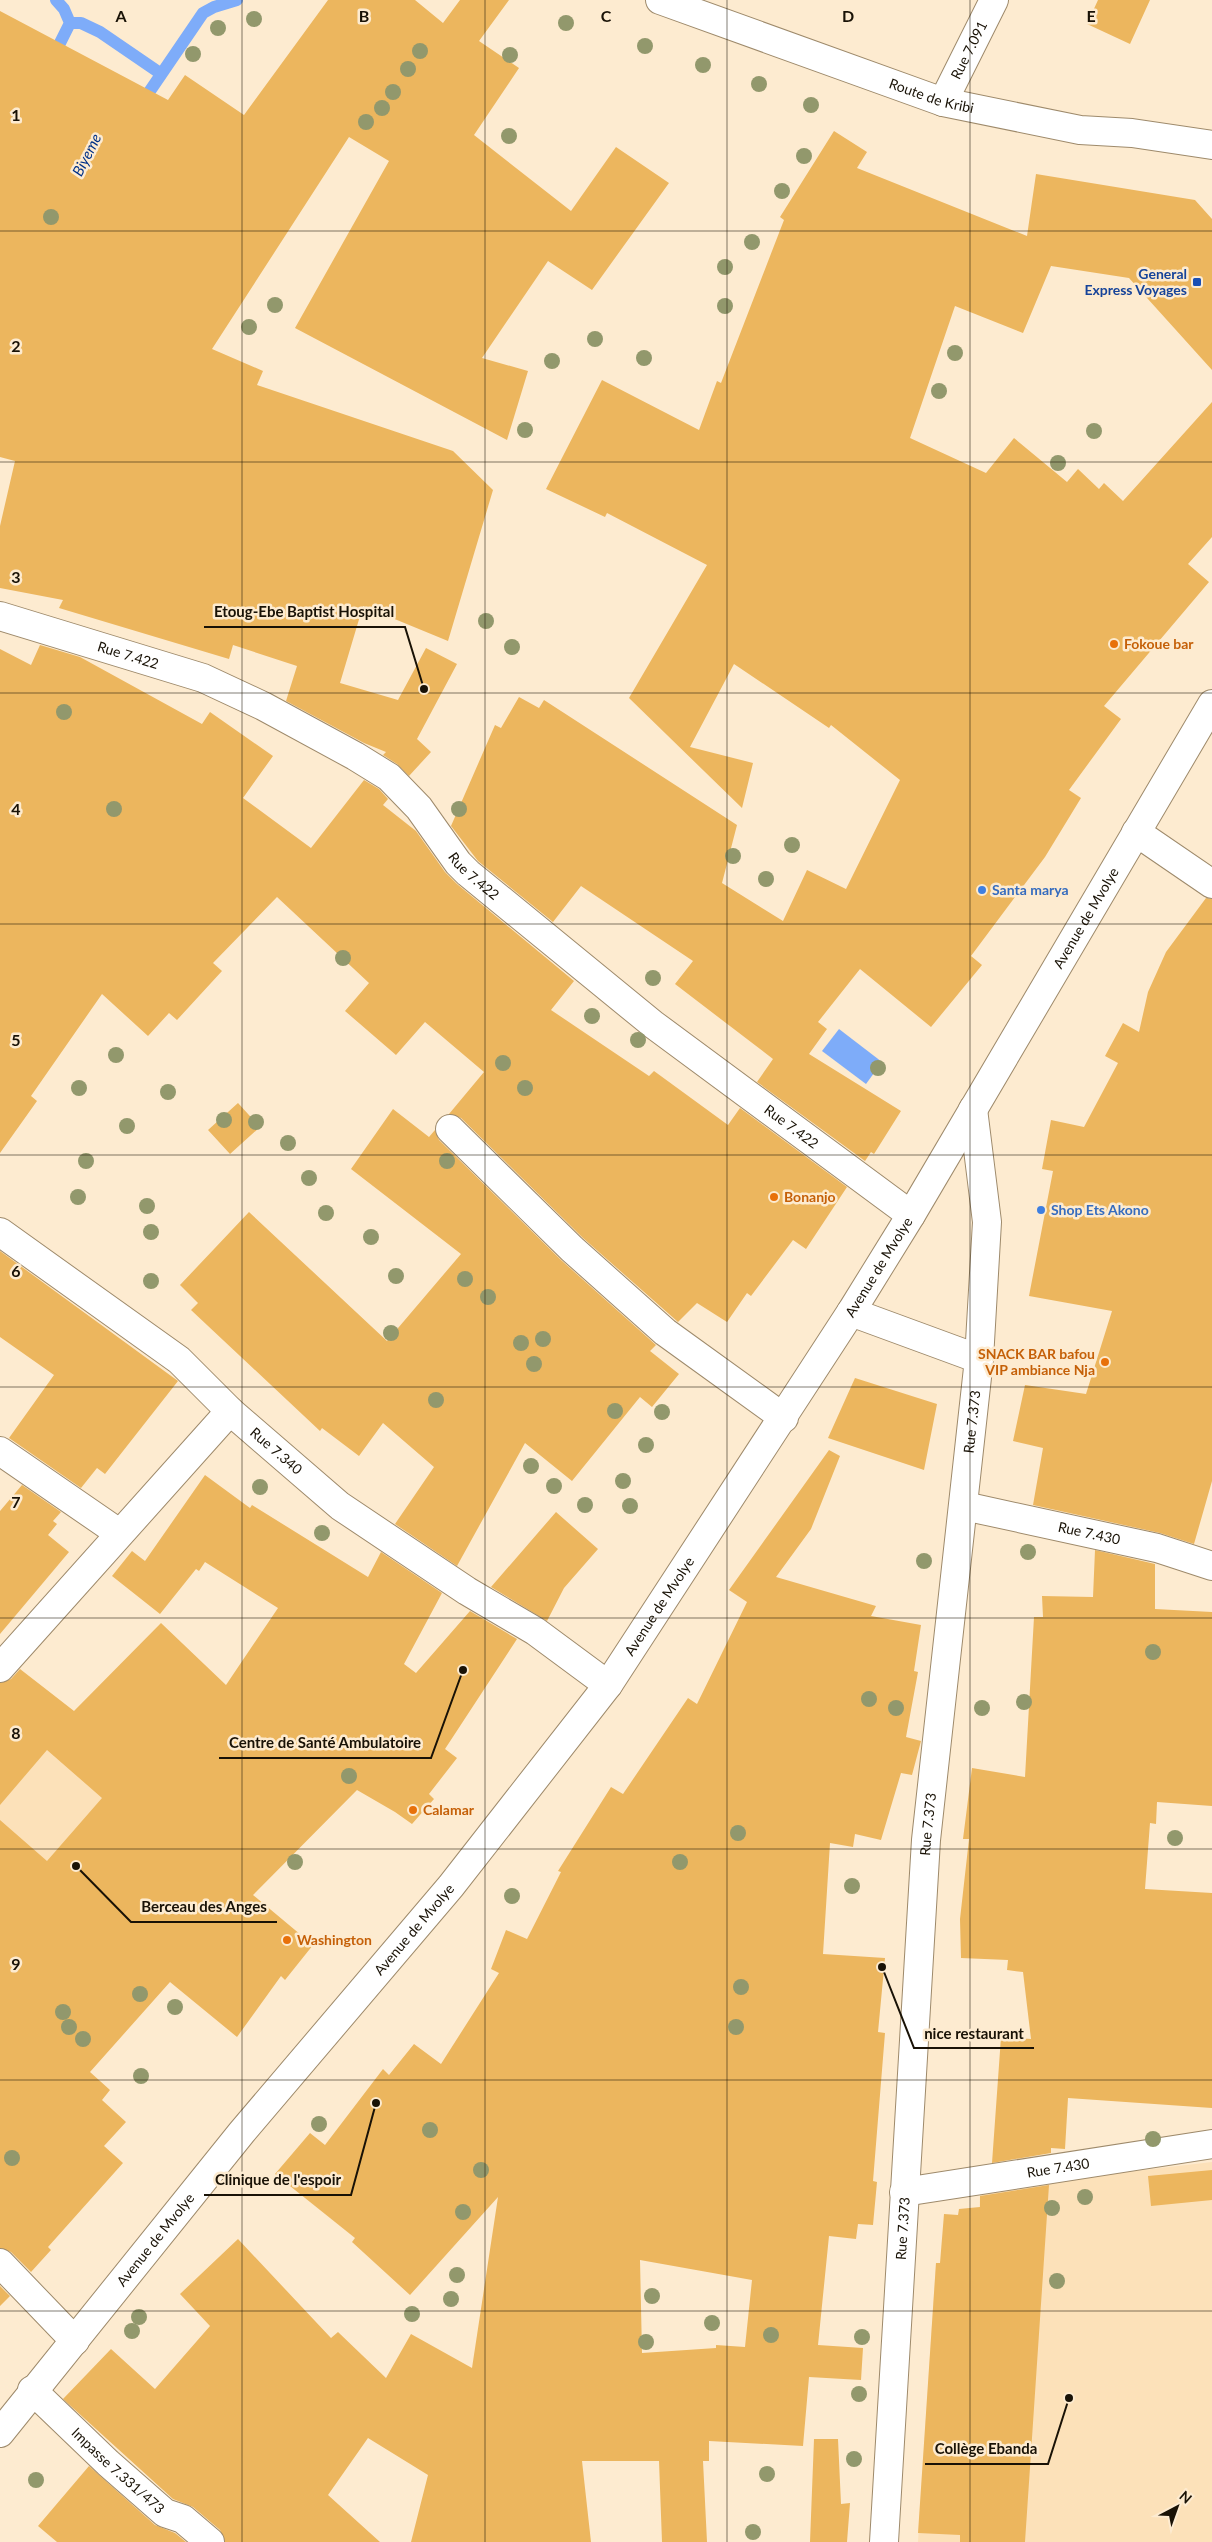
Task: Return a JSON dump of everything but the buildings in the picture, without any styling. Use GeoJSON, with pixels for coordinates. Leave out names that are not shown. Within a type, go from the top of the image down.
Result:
{"type":"FeatureCollection","features":[{"type":"Feature","properties":{"kind":"street","name":"Route de Kribi"},"geometry":{"type":"LineString","coordinates":[[660,0],[943,102],[1080,130],[1132,133],[1212,145]]}},
{"type":"Feature","properties":{"kind":"street","name":"Rue 7.091"},"geometry":{"type":"LineString","coordinates":[[943,102],[994,0]]}},
{"type":"Feature","properties":{"kind":"street","name":"Rue 7.422"},"geometry":{"type":"LineString","coordinates":[[0,616],[203,678],[263,706],[390,777],[419,808],[468,873],[654,1025],[911,1215]]}},
{"type":"Feature","properties":{"kind":"street","name":"Avenue de Mvolye"},"geometry":{"type":"LineString","coordinates":[[0,2433],[32,2390],[75,2341],[242,2132],[451,1886],[608,1685],[852,1312],[1212,704]]}},
{"type":"Feature","properties":{"kind":"street"},"geometry":{"type":"LineString","coordinates":[[1136,832],[1212,884]]}},
{"type":"Feature","properties":{"kind":"street","name":"Rue 7.373"},"geometry":{"type":"LineString","coordinates":[[884,2542],[926,1840],[979,1359],[987,1222],[973,1109]]}},
{"type":"Feature","properties":{"kind":"street"},"geometry":{"type":"LineString","coordinates":[[450,1129],[572,1249],[665,1332],[784,1418]]}},
{"type":"Feature","properties":{"kind":"street","name":"Rue 7.340"},"geometry":{"type":"LineString","coordinates":[[0,1232],[179,1360],[230,1411],[340,1506],[468,1591],[535,1631],[608,1685]]}},
{"type":"Feature","properties":{"kind":"street"},"geometry":{"type":"LineString","coordinates":[[852,1312],[979,1359]]}},
{"type":"Feature","properties":{"kind":"street"},"geometry":{"type":"LineString","coordinates":[[0,1668],[230,1411]]}},
{"type":"Feature","properties":{"kind":"street"},"geometry":{"type":"LineString","coordinates":[[0,1451],[119,1533]]}},
{"type":"Feature","properties":{"kind":"street","name":"Rue 7.430"},"geometry":{"type":"LineString","coordinates":[[964,1506],[1157,1548],[1212,1566]]}},
{"type":"Feature","properties":{"kind":"street","name":"Rue 7.430"},"geometry":{"type":"LineString","coordinates":[[904,2192],[1212,2144]]}},
{"type":"Feature","properties":{"kind":"street"},"geometry":{"type":"LineString","coordinates":[[0,2263],[75,2341]]}},
{"type":"Feature","properties":{"kind":"street","name":"Impasse 7.331/473"},"geometry":{"type":"LineString","coordinates":[[32,2390],[108,2463],[165,2513],[183,2520],[210,2542]]}},
{"type":"Feature","properties":{"kind":"shaded area"},"geometry":{"type":"Polygon","coordinates":[[[34,1680],[158,1777],[0,1995],[0,1721],[34,1680]]]}},
{"type":"Feature","properties":{"kind":"shaded area"},"geometry":{"type":"Polygon","coordinates":[[[1212,2162],[1212,2542],[918,2542],[936,2263],[945,2263],[978,2245],[980,2195],[990,2188],[1212,2162]]]}},
{"type":"Feature","properties":{"kind":"water"},"geometry":{"type":"Polygon","coordinates":[[[839,1029],[882,1062],[866,1084],[822,1051],[839,1029]]]}},
{"type":"Feature","properties":{"kind":"waterway"},"geometry":{"type":"LineString","coordinates":[[56,0],[64,9],[70,23]]}},
{"type":"Feature","properties":{"kind":"waterway","name":"Biyeme"},"geometry":{"type":"LineString","coordinates":[[141,104],[203,13],[214,7],[237,0]]}},
{"type":"Feature","properties":{"kind":"waterway"},"geometry":{"type":"LineString","coordinates":[[70,23],[81,23],[100,32],[157,71]]}},
{"type":"Feature","properties":{"kind":"waterway"},"geometry":{"type":"LineString","coordinates":[[53,57],[70,23]]}},
{"type":"Feature","properties":{"kind":"place","name":"General Express Voyages"},"geometry":{"type":"Point","coordinates":[1197,282]}},
{"type":"Feature","properties":{"kind":"place","name":"Fokoue bar"},"geometry":{"type":"Point","coordinates":[1114,644]}},
{"type":"Feature","properties":{"kind":"place","name":"Etoug-Ebe Baptist Hospital"},"geometry":{"type":"Point","coordinates":[424,689]}},
{"type":"Feature","properties":{"kind":"place","name":"Santa marya"},"geometry":{"type":"Point","coordinates":[982,890]}},
{"type":"Feature","properties":{"kind":"place","name":"Bonanjo"},"geometry":{"type":"Point","coordinates":[774,1197]}},
{"type":"Feature","properties":{"kind":"place","name":"Shop Ets Akono"},"geometry":{"type":"Point","coordinates":[1041,1210]}},
{"type":"Feature","properties":{"kind":"place","name":"SNACK BAR bafou VIP ambiance Nja"},"geometry":{"type":"Point","coordinates":[1105,1362]}},
{"type":"Feature","properties":{"kind":"place","name":"Centre de Santé Ambulatoire"},"geometry":{"type":"Point","coordinates":[463,1670]}},
{"type":"Feature","properties":{"kind":"place","name":"Calamar"},"geometry":{"type":"Point","coordinates":[413,1810]}},
{"type":"Feature","properties":{"kind":"place","name":"Berceau des Anges"},"geometry":{"type":"Point","coordinates":[76,1866]}},
{"type":"Feature","properties":{"kind":"place","name":"Washington"},"geometry":{"type":"Point","coordinates":[287,1940]}},
{"type":"Feature","properties":{"kind":"place","name":"nice restaurant"},"geometry":{"type":"Point","coordinates":[882,1967]}},
{"type":"Feature","properties":{"kind":"place","name":"Clinique de l'espoir"},"geometry":{"type":"Point","coordinates":[376,2103]}},
{"type":"Feature","properties":{"kind":"place","name":"Collège Ebanda"},"geometry":{"type":"Point","coordinates":[1069,2398]}}]}
